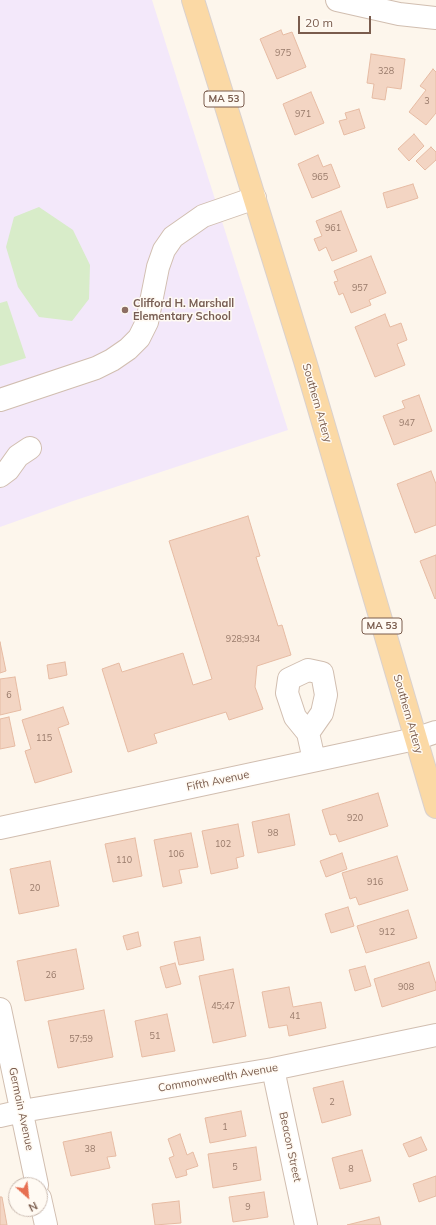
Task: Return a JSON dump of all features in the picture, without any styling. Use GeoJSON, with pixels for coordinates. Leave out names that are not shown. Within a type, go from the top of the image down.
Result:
{"type":"FeatureCollection","features":[{"type":"Feature","properties":{"kind":"main road","name":"Southern Artery"},"geometry":{"type":"LineString","coordinates":[[193,0],[314,390],[436,807]]}},
{"type":"Feature","properties":{"kind":"street"},"geometry":{"type":"LineString","coordinates":[[337,0],[399,14],[436,18]]}},
{"type":"Feature","properties":{"kind":"street"},"geometry":{"type":"LineString","coordinates":[[0,400],[96,368],[112,360],[128,349],[139,338],[146,322],[158,267],[164,250],[173,237],[203,216],[255,198]]}},
{"type":"Feature","properties":{"kind":"street"},"geometry":{"type":"LineString","coordinates":[[0,476],[8,470],[18,456],[30,448]]}},
{"type":"Feature","properties":{"kind":"street","name":"Fifth Avenue"},"geometry":{"type":"LineString","coordinates":[[0,828],[415,739],[436,732]]}},
{"type":"Feature","properties":{"kind":"street"},"geometry":{"type":"LineString","coordinates":[[308,733],[314,760]]}},
{"type":"Feature","properties":{"kind":"street","name":"Germain Avenue"},"geometry":{"type":"LineString","coordinates":[[0,1009],[35,1177]]}},
{"type":"Feature","properties":{"kind":"street","name":"Commonwealth Avenue"},"geometry":{"type":"LineString","coordinates":[[0,1116],[273,1069],[436,1035]]}},
{"type":"Feature","properties":{"kind":"street","name":"Beacon Street"},"geometry":{"type":"LineString","coordinates":[[273,1069],[306,1225]]}},
{"type":"Feature","properties":{"kind":"shaded area","name":"Clifford H. Marshall Elementary School"},"geometry":{"type":"Polygon","coordinates":[[[0,0],[152,0],[288,430],[73,501],[0,527],[0,0]]]}},
{"type":"Feature","properties":{"kind":"green space"},"geometry":{"type":"Polygon","coordinates":[[[39,207],[73,230],[90,265],[89,299],[72,321],[39,317],[18,287],[6,247],[14,217],[39,207]]]}},
{"type":"Feature","properties":{"kind":"green space"},"geometry":{"type":"Polygon","coordinates":[[[7,301],[26,358],[0,366],[0,303],[7,301]]]}},
{"type":"Feature","properties":{"kind":"building"},"geometry":{"type":"Polygon","coordinates":[[[281,30],[283,35],[292,32],[306,67],[277,79],[260,39],[281,30]]]}},
{"type":"Feature","properties":{"kind":"building"},"geometry":{"type":"Polygon","coordinates":[[[371,54],[405,59],[401,89],[387,87],[385,100],[372,98],[374,84],[367,83],[371,54]]]}},
{"type":"Feature","properties":{"kind":"building"},"geometry":{"type":"Polygon","coordinates":[[[433,69],[436,72],[436,113],[426,125],[409,112],[426,90],[420,86],[433,69]]]}},
{"type":"Feature","properties":{"kind":"building"},"geometry":{"type":"Polygon","coordinates":[[[311,92],[324,123],[295,135],[283,104],[311,92]]]}},
{"type":"Feature","properties":{"kind":"building"},"geometry":{"type":"Polygon","coordinates":[[[359,109],[365,128],[344,135],[339,121],[347,119],[345,113],[359,109]]]}},
{"type":"Feature","properties":{"kind":"building"},"geometry":{"type":"Polygon","coordinates":[[[414,134],[424,146],[409,161],[398,149],[414,134]]]}},
{"type":"Feature","properties":{"kind":"building"},"geometry":{"type":"Polygon","coordinates":[[[431,147],[436,152],[436,160],[425,170],[416,161],[431,147]]]}},
{"type":"Feature","properties":{"kind":"building"},"geometry":{"type":"Polygon","coordinates":[[[318,155],[323,167],[331,164],[340,187],[312,198],[298,164],[318,155]]]}},
{"type":"Feature","properties":{"kind":"building"},"geometry":{"type":"Polygon","coordinates":[[[413,184],[418,198],[387,208],[383,193],[413,184]]]}},
{"type":"Feature","properties":{"kind":"building"},"geometry":{"type":"Polygon","coordinates":[[[341,211],[357,251],[332,261],[326,247],[319,251],[314,239],[322,236],[316,221],[341,211]]]}},
{"type":"Feature","properties":{"kind":"building"},"geometry":{"type":"Polygon","coordinates":[[[371,256],[386,293],[369,300],[371,305],[351,313],[343,293],[339,295],[334,282],[338,281],[334,271],[371,256]]]}},
{"type":"Feature","properties":{"kind":"building"},"geometry":{"type":"Polygon","coordinates":[[[385,314],[390,327],[401,323],[407,340],[397,344],[405,365],[375,377],[355,327],[385,314]]]}},
{"type":"Feature","properties":{"kind":"building"},"geometry":{"type":"Polygon","coordinates":[[[419,395],[432,431],[394,445],[383,416],[405,408],[402,401],[419,395]]]}},
{"type":"Feature","properties":{"kind":"building"},"geometry":{"type":"Polygon","coordinates":[[[431,471],[436,484],[436,525],[415,533],[397,484],[431,471]]]}},
{"type":"Feature","properties":{"kind":"building"},"geometry":{"type":"Polygon","coordinates":[[[248,516],[260,556],[256,557],[278,626],[282,625],[291,655],[257,666],[255,687],[263,709],[229,720],[226,712],[154,734],[157,743],[128,752],[102,669],[119,663],[122,672],[183,653],[193,685],[212,679],[169,541],[248,516]]]}},
{"type":"Feature","properties":{"kind":"building"},"geometry":{"type":"Polygon","coordinates":[[[436,555],[436,598],[435,599],[420,561],[436,555]]]}},
{"type":"Feature","properties":{"kind":"building"},"geometry":{"type":"Polygon","coordinates":[[[0,642],[6,671],[0,673],[0,642]]]}},
{"type":"Feature","properties":{"kind":"building"},"geometry":{"type":"Polygon","coordinates":[[[65,662],[67,675],[49,679],[47,665],[65,662]]]}},
{"type":"Feature","properties":{"kind":"building"},"geometry":{"type":"Polygon","coordinates":[[[15,677],[21,710],[0,715],[0,679],[15,677]]]}},
{"type":"Feature","properties":{"kind":"building"},"geometry":{"type":"Polygon","coordinates":[[[63,707],[69,724],[58,728],[72,772],[35,783],[25,751],[31,749],[22,720],[63,707]]]}},
{"type":"Feature","properties":{"kind":"building"},"geometry":{"type":"Polygon","coordinates":[[[9,717],[15,746],[0,749],[0,719],[9,717]]]}},
{"type":"Feature","properties":{"kind":"building"},"geometry":{"type":"Polygon","coordinates":[[[378,793],[388,826],[339,842],[336,834],[330,835],[322,810],[378,793]]]}},
{"type":"Feature","properties":{"kind":"building"},"geometry":{"type":"Polygon","coordinates":[[[289,814],[295,845],[258,853],[252,822],[289,814]]]}},
{"type":"Feature","properties":{"kind":"building"},"geometry":{"type":"Polygon","coordinates":[[[238,824],[244,856],[236,858],[238,868],[211,874],[202,831],[238,824]]]}},
{"type":"Feature","properties":{"kind":"building"},"geometry":{"type":"Polygon","coordinates":[[[191,833],[198,867],[179,870],[182,883],[163,887],[154,840],[191,833]]]}},
{"type":"Feature","properties":{"kind":"building"},"geometry":{"type":"Polygon","coordinates":[[[135,838],[142,876],[113,882],[105,844],[135,838]]]}},
{"type":"Feature","properties":{"kind":"building"},"geometry":{"type":"Polygon","coordinates":[[[342,853],[347,869],[326,877],[320,861],[342,853]]]}},
{"type":"Feature","properties":{"kind":"building"},"geometry":{"type":"Polygon","coordinates":[[[397,856],[408,890],[359,905],[356,897],[350,899],[342,873],[397,856]]]}},
{"type":"Feature","properties":{"kind":"building"},"geometry":{"type":"Polygon","coordinates":[[[50,861],[59,906],[19,914],[10,869],[50,861]]]}},
{"type":"Feature","properties":{"kind":"building"},"geometry":{"type":"Polygon","coordinates":[[[348,907],[354,926],[331,933],[325,914],[348,907]]]}},
{"type":"Feature","properties":{"kind":"building"},"geometry":{"type":"Polygon","coordinates":[[[408,910],[417,938],[366,953],[357,926],[408,910]]]}},
{"type":"Feature","properties":{"kind":"building"},"geometry":{"type":"Polygon","coordinates":[[[138,932],[141,946],[127,950],[123,936],[138,932]]]}},
{"type":"Feature","properties":{"kind":"building"},"geometry":{"type":"Polygon","coordinates":[[[200,937],[204,960],[179,965],[174,942],[200,937]]]}},
{"type":"Feature","properties":{"kind":"building"},"geometry":{"type":"Polygon","coordinates":[[[76,949],[84,989],[25,1001],[17,961],[76,949]]]}},
{"type":"Feature","properties":{"kind":"building"},"geometry":{"type":"Polygon","coordinates":[[[429,962],[436,984],[436,990],[382,1007],[374,979],[429,962]]]}},
{"type":"Feature","properties":{"kind":"building"},"geometry":{"type":"Polygon","coordinates":[[[175,963],[181,984],[166,988],[160,967],[175,963]]]}},
{"type":"Feature","properties":{"kind":"building"},"geometry":{"type":"Polygon","coordinates":[[[365,966],[371,986],[355,991],[349,970],[365,966]]]}},
{"type":"Feature","properties":{"kind":"building"},"geometry":{"type":"Polygon","coordinates":[[[233,969],[246,1036],[213,1043],[199,976],[233,969]]]}},
{"type":"Feature","properties":{"kind":"building"},"geometry":{"type":"Polygon","coordinates":[[[289,987],[293,1007],[321,1002],[326,1028],[289,1036],[287,1025],[269,1028],[262,992],[289,987]]]}},
{"type":"Feature","properties":{"kind":"building"},"geometry":{"type":"Polygon","coordinates":[[[104,1010],[113,1057],[58,1068],[48,1021],[104,1010]]]}},
{"type":"Feature","properties":{"kind":"building"},"geometry":{"type":"Polygon","coordinates":[[[167,1014],[175,1051],[142,1057],[135,1021],[167,1014]]]}},
{"type":"Feature","properties":{"kind":"building"},"geometry":{"type":"Polygon","coordinates":[[[343,1081],[351,1115],[322,1123],[313,1088],[343,1081]]]}},
{"type":"Feature","properties":{"kind":"building"},"geometry":{"type":"Polygon","coordinates":[[[241,1111],[246,1136],[210,1143],[205,1118],[241,1111]]]}},
{"type":"Feature","properties":{"kind":"building"},"geometry":{"type":"Polygon","coordinates":[[[111,1132],[116,1156],[107,1157],[110,1168],[71,1176],[63,1142],[111,1132]]]}},
{"type":"Feature","properties":{"kind":"building"},"geometry":{"type":"Polygon","coordinates":[[[180,1134],[187,1155],[193,1152],[198,1166],[186,1170],[187,1175],[176,1178],[169,1158],[174,1156],[168,1139],[180,1134]]]}},
{"type":"Feature","properties":{"kind":"building"},"geometry":{"type":"Polygon","coordinates":[[[421,1137],[427,1150],[409,1157],[403,1144],[421,1137]]]}},
{"type":"Feature","properties":{"kind":"building"},"geometry":{"type":"Polygon","coordinates":[[[256,1147],[261,1180],[213,1188],[208,1154],[256,1147]]]}},
{"type":"Feature","properties":{"kind":"building"},"geometry":{"type":"Polygon","coordinates":[[[362,1150],[371,1181],[340,1189],[332,1158],[362,1150]]]}},
{"type":"Feature","properties":{"kind":"building"},"geometry":{"type":"Polygon","coordinates":[[[436,1176],[436,1196],[419,1202],[413,1184],[436,1176]]]}},
{"type":"Feature","properties":{"kind":"building"},"geometry":{"type":"Polygon","coordinates":[[[264,1192],[268,1217],[233,1222],[229,1197],[264,1192]]]}},
{"type":"Feature","properties":{"kind":"building"},"geometry":{"type":"Polygon","coordinates":[[[0,1197],[2,1197],[7,1225],[0,1225],[0,1197]]]}},
{"type":"Feature","properties":{"kind":"building"},"geometry":{"type":"Polygon","coordinates":[[[179,1201],[181,1223],[155,1225],[152,1204],[179,1201]]]}},
{"type":"Feature","properties":{"kind":"building"},"geometry":{"type":"Polygon","coordinates":[[[379,1217],[381,1225],[347,1225],[379,1217]]]}},
{"type":"Feature","properties":{"kind":"place","name":"Clifford H. Marshall Elementary School"},"geometry":{"type":"Point","coordinates":[125,310]}}]}
